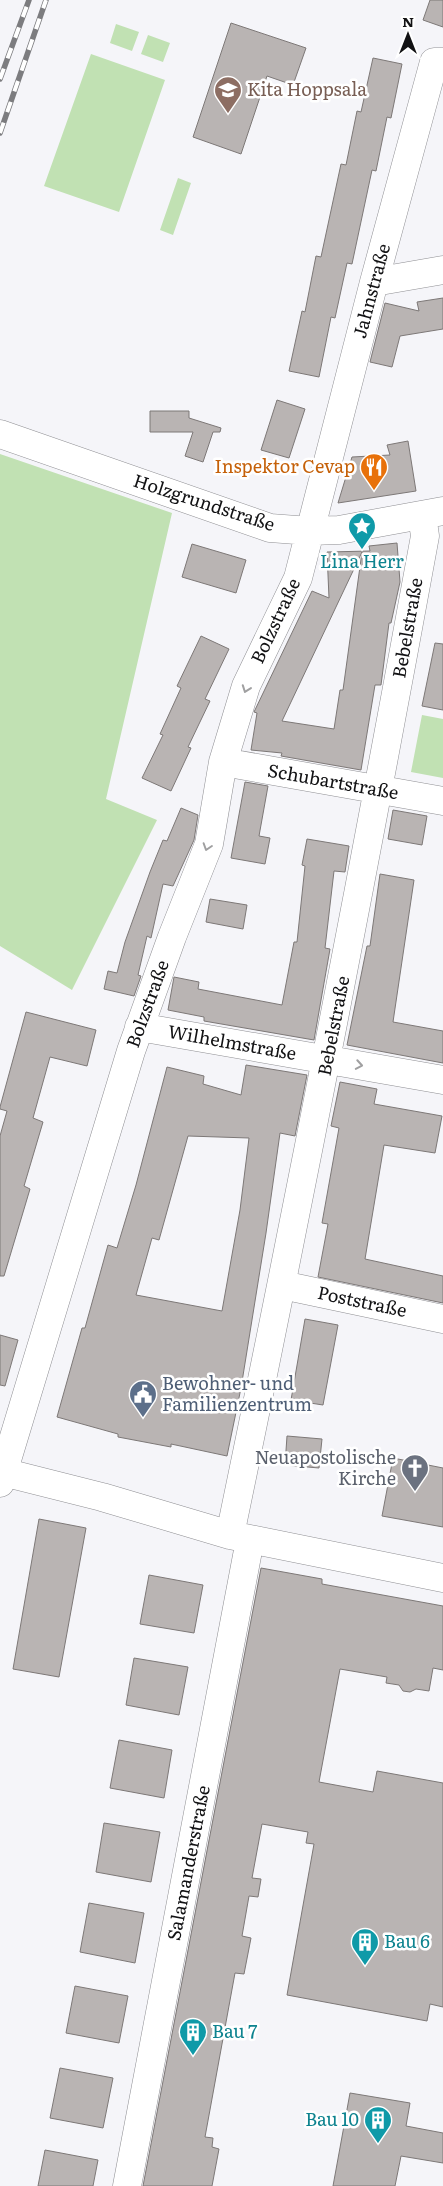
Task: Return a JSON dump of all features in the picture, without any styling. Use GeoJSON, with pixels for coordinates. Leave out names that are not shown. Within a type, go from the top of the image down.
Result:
{"type":"FeatureCollection","features":[{"type":"Feature","properties":{"kind":"street","name":"Jahnstraße"},"geometry":{"type":"LineString","coordinates":[[310,531],[374,282],[434,62],[443,62]]}},
{"type":"Feature","properties":{"kind":"street"},"geometry":{"type":"LineString","coordinates":[[374,282],[443,270]]}},
{"type":"Feature","properties":{"kind":"street","name":"Holzgrundstraße"},"geometry":{"type":"LineString","coordinates":[[0,434],[270,528],[310,531],[339,530],[432,513]]}},
{"type":"Feature","properties":{"kind":"street","name":"Bebelstraße"},"geometry":{"type":"LineString","coordinates":[[240,1538],[282,1285],[379,790],[425,536],[432,513]]}},
{"type":"Feature","properties":{"kind":"street","name":"Bolzstraße"},"geometry":{"type":"LineString","coordinates":[[2,1478],[139,1027],[209,844],[223,762],[246,686],[298,578],[310,531]]}},
{"type":"Feature","properties":{"kind":"street","name":"Schubartstraße"},"geometry":{"type":"LineString","coordinates":[[223,762],[443,801]]}},
{"type":"Feature","properties":{"kind":"street","name":"Wilhelmstraße"},"geometry":{"type":"LineString","coordinates":[[139,1027],[443,1080]]}},
{"type":"Feature","properties":{"kind":"street","name":"Poststraße"},"geometry":{"type":"LineString","coordinates":[[282,1285],[443,1319]]}},
{"type":"Feature","properties":{"kind":"street"},"geometry":{"type":"LineString","coordinates":[[2,1478],[102,1497],[240,1538],[443,1578]]}},
{"type":"Feature","properties":{"kind":"street","name":"Salamanderstraße"},"geometry":{"type":"LineString","coordinates":[[127,2186],[240,1538]]}},
{"type":"Feature","properties":{"kind":"green space"},"geometry":{"type":"Polygon","coordinates":[[[116,24],[139,32],[132,51],[110,43],[116,24]]]}},
{"type":"Feature","properties":{"kind":"green space"},"geometry":{"type":"Polygon","coordinates":[[[148,35],[170,43],[163,62],[141,54],[148,35]]]}},
{"type":"Feature","properties":{"kind":"green space"},"geometry":{"type":"Polygon","coordinates":[[[91,54],[165,80],[119,212],[44,186],[91,54]]]}},
{"type":"Feature","properties":{"kind":"green space"},"geometry":{"type":"Polygon","coordinates":[[[178,178],[191,183],[173,235],[160,230],[178,178]]]}},
{"type":"Feature","properties":{"kind":"green space"},"geometry":{"type":"Polygon","coordinates":[[[0,454],[172,513],[106,799],[157,820],[72,990],[0,946],[0,454]]]}},
{"type":"Feature","properties":{"kind":"green space"},"geometry":{"type":"Polygon","coordinates":[[[422,715],[443,719],[443,778],[411,772],[422,715]]]}},
{"type":"Feature","properties":{"kind":"building"},"geometry":{"type":"Polygon","coordinates":[[[430,0],[443,0],[443,27],[423,20],[430,0]]]}},
{"type":"Feature","properties":{"kind":"building","name":"Kita Hoppsala"},"geometry":{"type":"Polygon","coordinates":[[[231,23],[306,48],[293,85],[267,76],[241,154],[193,137],[231,23]]]}},
{"type":"Feature","properties":{"kind":"building"},"geometry":{"type":"Polygon","coordinates":[[[373,58],[402,64],[391,118],[387,117],[376,171],[372,170],[352,264],[347,263],[335,318],[331,317],[319,377],[289,371],[302,311],[305,312],[316,256],[321,257],[341,164],[346,165],[357,111],[361,112],[373,58]]]}},
{"type":"Feature","properties":{"kind":"building"},"geometry":{"type":"Polygon","coordinates":[[[443,298],[443,329],[400,336],[392,367],[370,362],[385,303],[419,311],[417,302],[443,298]]]}},
{"type":"Feature","properties":{"kind":"building"},"geometry":{"type":"Polygon","coordinates":[[[277,400],[305,409],[289,458],[261,450],[277,400]]]}},
{"type":"Feature","properties":{"kind":"building"},"geometry":{"type":"Polygon","coordinates":[[[150,411],[189,411],[189,418],[221,428],[220,432],[213,432],[203,462],[185,456],[193,432],[150,432],[150,411]]]}},
{"type":"Feature","properties":{"kind":"building"},"geometry":{"type":"Polygon","coordinates":[[[408,441],[416,491],[338,503],[352,457],[390,455],[387,445],[408,441]]]}},
{"type":"Feature","properties":{"kind":"building"},"geometry":{"type":"Polygon","coordinates":[[[397,543],[400,582],[391,623],[389,623],[381,685],[375,685],[361,770],[281,756],[282,753],[251,750],[257,713],[254,712],[312,591],[329,598],[327,552],[370,551],[369,546],[397,543]],[[362,552],[282,721],[334,729],[340,690],[343,690],[362,552]]]}},
{"type":"Feature","properties":{"kind":"building"},"geometry":{"type":"Polygon","coordinates":[[[192,544],[246,560],[236,593],[182,577],[192,544]]]}},
{"type":"Feature","properties":{"kind":"building"},"geometry":{"type":"Polygon","coordinates":[[[201,636],[229,649],[205,699],[210,701],[188,747],[191,748],[171,791],[142,778],[163,735],[160,734],[181,688],[177,686],[201,636]]]}},
{"type":"Feature","properties":{"kind":"building"},"geometry":{"type":"Polygon","coordinates":[[[435,643],[443,644],[443,710],[422,706],[435,643]]]}},
{"type":"Feature","properties":{"kind":"building"},"geometry":{"type":"Polygon","coordinates":[[[245,782],[268,786],[259,836],[270,838],[265,864],[231,858],[245,782]]]}},
{"type":"Feature","properties":{"kind":"building"},"geometry":{"type":"Polygon","coordinates":[[[181,808],[198,815],[194,840],[173,886],[163,884],[151,938],[147,936],[138,975],[141,976],[134,996],[104,989],[108,971],[117,973],[125,942],[150,872],[163,840],[167,841],[181,808]]]}},
{"type":"Feature","properties":{"kind":"building"},"geometry":{"type":"Polygon","coordinates":[[[393,810],[427,816],[422,845],[388,839],[393,810]]]}},
{"type":"Feature","properties":{"kind":"building"},"geometry":{"type":"Polygon","coordinates":[[[307,839],[349,846],[345,872],[334,871],[325,948],[330,949],[314,1040],[204,1021],[204,1017],[168,1010],[174,977],[199,982],[198,989],[282,1005],[294,942],[297,942],[305,866],[302,865],[307,839]]]}},
{"type":"Feature","properties":{"kind":"building"},"geometry":{"type":"Polygon","coordinates":[[[380,874],[414,880],[393,1022],[443,1031],[443,1063],[347,1045],[367,946],[370,946],[380,874]]]}},
{"type":"Feature","properties":{"kind":"building"},"geometry":{"type":"Polygon","coordinates":[[[210,899],[247,905],[243,929],[206,922],[210,899]]]}},
{"type":"Feature","properties":{"kind":"building"},"geometry":{"type":"Polygon","coordinates":[[[26,1012],[96,1030],[87,1066],[50,1057],[33,1118],[43,1122],[24,1186],[30,1189],[4,1276],[0,1276],[0,1136],[7,1111],[0,1109],[0,1107],[26,1012]]]}},
{"type":"Feature","properties":{"kind":"building"},"geometry":{"type":"Polygon","coordinates":[[[246,1065],[307,1075],[295,1136],[280,1133],[241,1388],[227,1456],[171,1444],[171,1447],[118,1437],[118,1434],[57,1417],[82,1328],[85,1328],[108,1245],[117,1248],[136,1185],[167,1067],[204,1076],[203,1084],[241,1095],[246,1065]],[[188,1136],[159,1240],[152,1238],[136,1295],[222,1311],[240,1210],[249,1138],[188,1136]]]}},
{"type":"Feature","properties":{"kind":"building"},"geometry":{"type":"Polygon","coordinates":[[[340,1082],[377,1089],[374,1104],[442,1116],[435,1153],[384,1145],[365,1259],[443,1276],[443,1303],[318,1277],[328,1224],[322,1223],[339,1128],[331,1126],[340,1082]]]}},
{"type":"Feature","properties":{"kind":"building"},"geometry":{"type":"Polygon","coordinates":[[[305,1319],[338,1325],[323,1405],[291,1400],[305,1319]]]}},
{"type":"Feature","properties":{"kind":"building"},"geometry":{"type":"Polygon","coordinates":[[[0,1335],[18,1340],[5,1386],[0,1385],[0,1335]]]}},
{"type":"Feature","properties":{"kind":"building"},"geometry":{"type":"Polygon","coordinates":[[[287,1436],[322,1439],[319,1468],[285,1465],[287,1436]]]}},
{"type":"Feature","properties":{"kind":"building","name":"Neuapostolische Kirche"},"geometry":{"type":"Polygon","coordinates":[[[393,1458],[443,1468],[443,1527],[382,1516],[393,1458]]]}},
{"type":"Feature","properties":{"kind":"building"},"geometry":{"type":"Polygon","coordinates":[[[39,1519],[86,1528],[59,1677],[13,1669],[39,1519]]]}},
{"type":"Feature","properties":{"kind":"building"},"geometry":{"type":"Polygon","coordinates":[[[261,1568],[322,1579],[322,1584],[443,1606],[443,1670],[433,1668],[429,1691],[416,1689],[410,1692],[403,1691],[399,1685],[386,1683],[387,1677],[340,1669],[319,1782],[373,1792],[377,1771],[443,1783],[443,2007],[430,2004],[427,2021],[287,1995],[314,1844],[306,1843],[308,1832],[262,1824],[252,1878],[261,1879],[258,1897],[249,1896],[242,1936],[251,1938],[244,1974],[235,1973],[205,2137],[213,2138],[212,2147],[219,2149],[212,2186],[143,2186],[261,1568]]]}},
{"type":"Feature","properties":{"kind":"building"},"geometry":{"type":"Polygon","coordinates":[[[149,1575],[203,1585],[194,1633],[140,1624],[149,1575]]]}},
{"type":"Feature","properties":{"kind":"building"},"geometry":{"type":"Polygon","coordinates":[[[134,1658],[188,1667],[179,1715],[126,1705],[134,1658]]]}},
{"type":"Feature","properties":{"kind":"building"},"geometry":{"type":"Polygon","coordinates":[[[119,1740],[172,1750],[164,1798],[110,1788],[119,1740]]]}},
{"type":"Feature","properties":{"kind":"building"},"geometry":{"type":"Polygon","coordinates":[[[104,1823],[160,1832],[151,1882],[96,1872],[104,1823]]]}},
{"type":"Feature","properties":{"kind":"building"},"geometry":{"type":"Polygon","coordinates":[[[89,1903],[144,1913],[135,1963],[80,1952],[89,1903]]]}},
{"type":"Feature","properties":{"kind":"building"},"geometry":{"type":"Polygon","coordinates":[[[75,1986],[128,1996],[119,2043],[66,2033],[75,1986]]]}},
{"type":"Feature","properties":{"kind":"building"},"geometry":{"type":"Polygon","coordinates":[[[60,2068],[113,2078],[103,2128],[50,2118],[60,2068]]]}},
{"type":"Feature","properties":{"kind":"building","name":"Bau 10"},"geometry":{"type":"Polygon","coordinates":[[[350,2093],[410,2103],[406,2126],[443,2133],[443,2163],[401,2156],[395,2186],[333,2186],[350,2093]]]}},
{"type":"Feature","properties":{"kind":"building"},"geometry":{"type":"Polygon","coordinates":[[[45,2150],[98,2160],[93,2186],[38,2186],[45,2150]]]}},
{"type":"Feature","properties":{"kind":"railway"},"geometry":{"type":"LineString","coordinates":[[0,79],[29,0]]}},
{"type":"Feature","properties":{"kind":"railway"},"geometry":{"type":"LineString","coordinates":[[0,133],[46,0]]}},
{"type":"Feature","properties":{"kind":"place","name":"Kita Hoppsala"},"geometry":{"type":"Point","coordinates":[228,114]}},
{"type":"Feature","properties":{"kind":"place","name":"Inspektor Cevap"},"geometry":{"type":"Point","coordinates":[374,491]}},
{"type":"Feature","properties":{"kind":"place","name":"Lina Herr"},"geometry":{"type":"Point","coordinates":[362,550]}},
{"type":"Feature","properties":{"kind":"place","name":"Bewohner- und Familienzentrum"},"geometry":{"type":"Point","coordinates":[143,1418]}},
{"type":"Feature","properties":{"kind":"place","name":"Neuapostolische Kirche"},"geometry":{"type":"Point","coordinates":[415,1492]}},
{"type":"Feature","properties":{"kind":"place","name":"Bau 6"},"geometry":{"type":"Point","coordinates":[365,1966]}},
{"type":"Feature","properties":{"kind":"place","name":"Bau 7"},"geometry":{"type":"Point","coordinates":[193,2056]}},
{"type":"Feature","properties":{"kind":"place","name":"Bau 10"},"geometry":{"type":"Point","coordinates":[378,2144]}}]}
